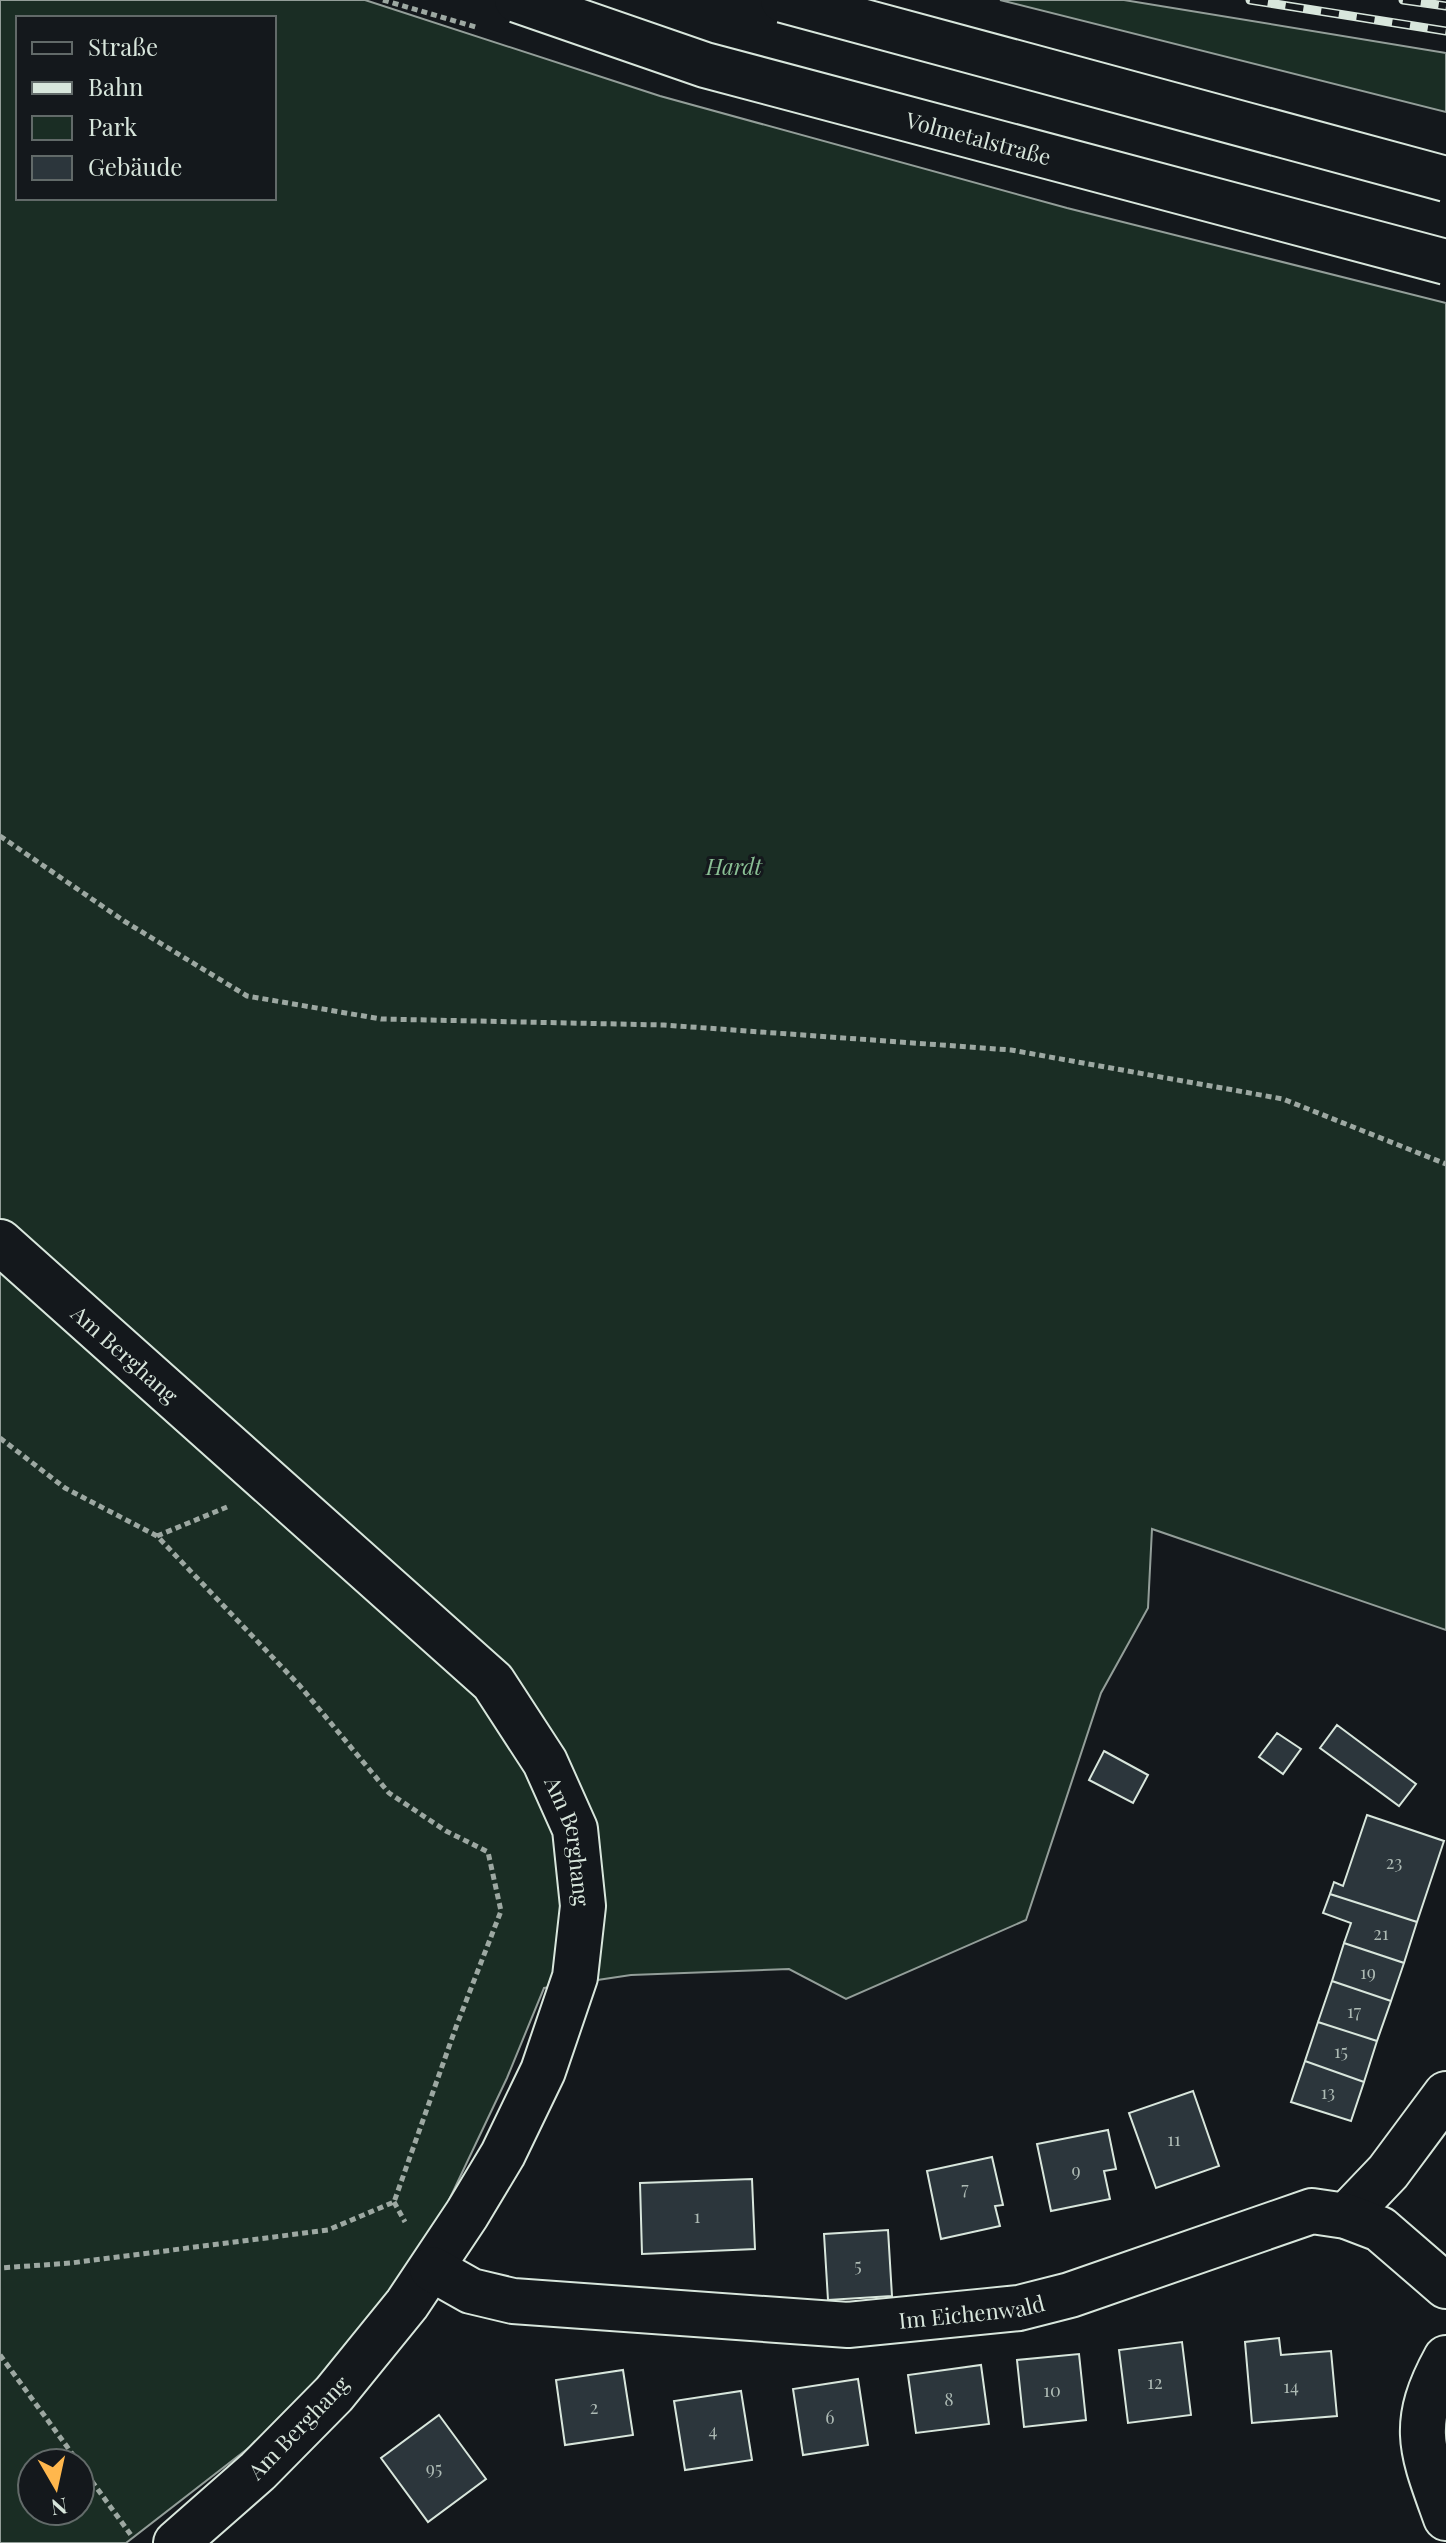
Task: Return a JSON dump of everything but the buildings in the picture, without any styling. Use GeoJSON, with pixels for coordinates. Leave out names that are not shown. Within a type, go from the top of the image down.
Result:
{"type":"FeatureCollection","features":[{"type":"Feature","properties":{"kind":"street","name":"Volmetalstraße"},"geometry":{"type":"LineString","coordinates":[[517,0],[705,65],[1446,262]]}},
{"type":"Feature","properties":{"kind":"street"},"geometry":{"type":"LineString","coordinates":[[783,0],[1446,179]]}},
{"type":"Feature","properties":{"kind":"street","name":"Am Berghang"},"geometry":{"type":"LineString","coordinates":[[0,1242],[493,1682],[545,1762],[575,1829],[583,1906],[575,1977],[543,2071],[503,2154],[432,2269],[334,2394],[258,2471],[176,2543]]}},
{"type":"Feature","properties":{"kind":"street"},"geometry":{"type":"LineString","coordinates":[[1346,2216],[1388,2172],[1446,2094]]}},
{"type":"Feature","properties":{"kind":"street","name":"Im Eichenwald"},"geometry":{"type":"LineString","coordinates":[[432,2269],[471,2291],[513,2301],[848,2325],[1019,2308],[1070,2295],[1243,2232],[1312,2211],[1346,2216],[1380,2229],[1446,2286]]}},
{"type":"Feature","properties":{"kind":"street"},"geometry":{"type":"LineString","coordinates":[[1446,2358],[1433,2381],[1421,2435],[1426,2463],[1446,2518]]}},
{"type":"Feature","properties":{"kind":"path"},"geometry":{"type":"LineString","coordinates":[[0,836],[124,921],[247,996],[381,1019],[664,1025],[1011,1050],[1283,1099],[1446,1164]]}},
{"type":"Feature","properties":{"kind":"path"},"geometry":{"type":"LineString","coordinates":[[0,1438],[65,1488],[157,1536],[300,1686],[389,1793],[446,1831],[488,1852],[501,1911],[394,2202],[328,2230],[71,2263],[0,2268]]}},
{"type":"Feature","properties":{"kind":"path"},"geometry":{"type":"LineString","coordinates":[[157,1536],[275,1487]]}},
{"type":"Feature","properties":{"kind":"path"},"geometry":{"type":"LineString","coordinates":[[0,2355],[67,2447]]}},
{"type":"Feature","properties":{"kind":"path"},"geometry":{"type":"LineString","coordinates":[[96,2487],[137,2543]]}},
{"type":"Feature","properties":{"kind":"green space","name":"Hardt"},"geometry":{"type":"Polygon","coordinates":[[[0,0],[365,0],[660,96],[1067,208],[1446,303],[1446,1630],[1152,1529],[1148,1608],[1101,1693],[1026,1920],[846,1999],[789,1969],[631,1975],[544,1988],[507,2078],[441,2217],[357,2340],[277,2426],[126,2543],[0,2543],[0,0]]]}},
{"type":"Feature","properties":{"kind":"green space"},"geometry":{"type":"Polygon","coordinates":[[[1000,0],[1124,0],[1446,53],[1446,112],[1000,0]]]}},
{"type":"Feature","properties":{"kind":"railway"},"geometry":{"type":"LineString","coordinates":[[1250,0],[1446,31]]}},
{"type":"Feature","properties":{"kind":"railway"},"geometry":{"type":"LineString","coordinates":[[1403,0],[1446,6]]}}]}
